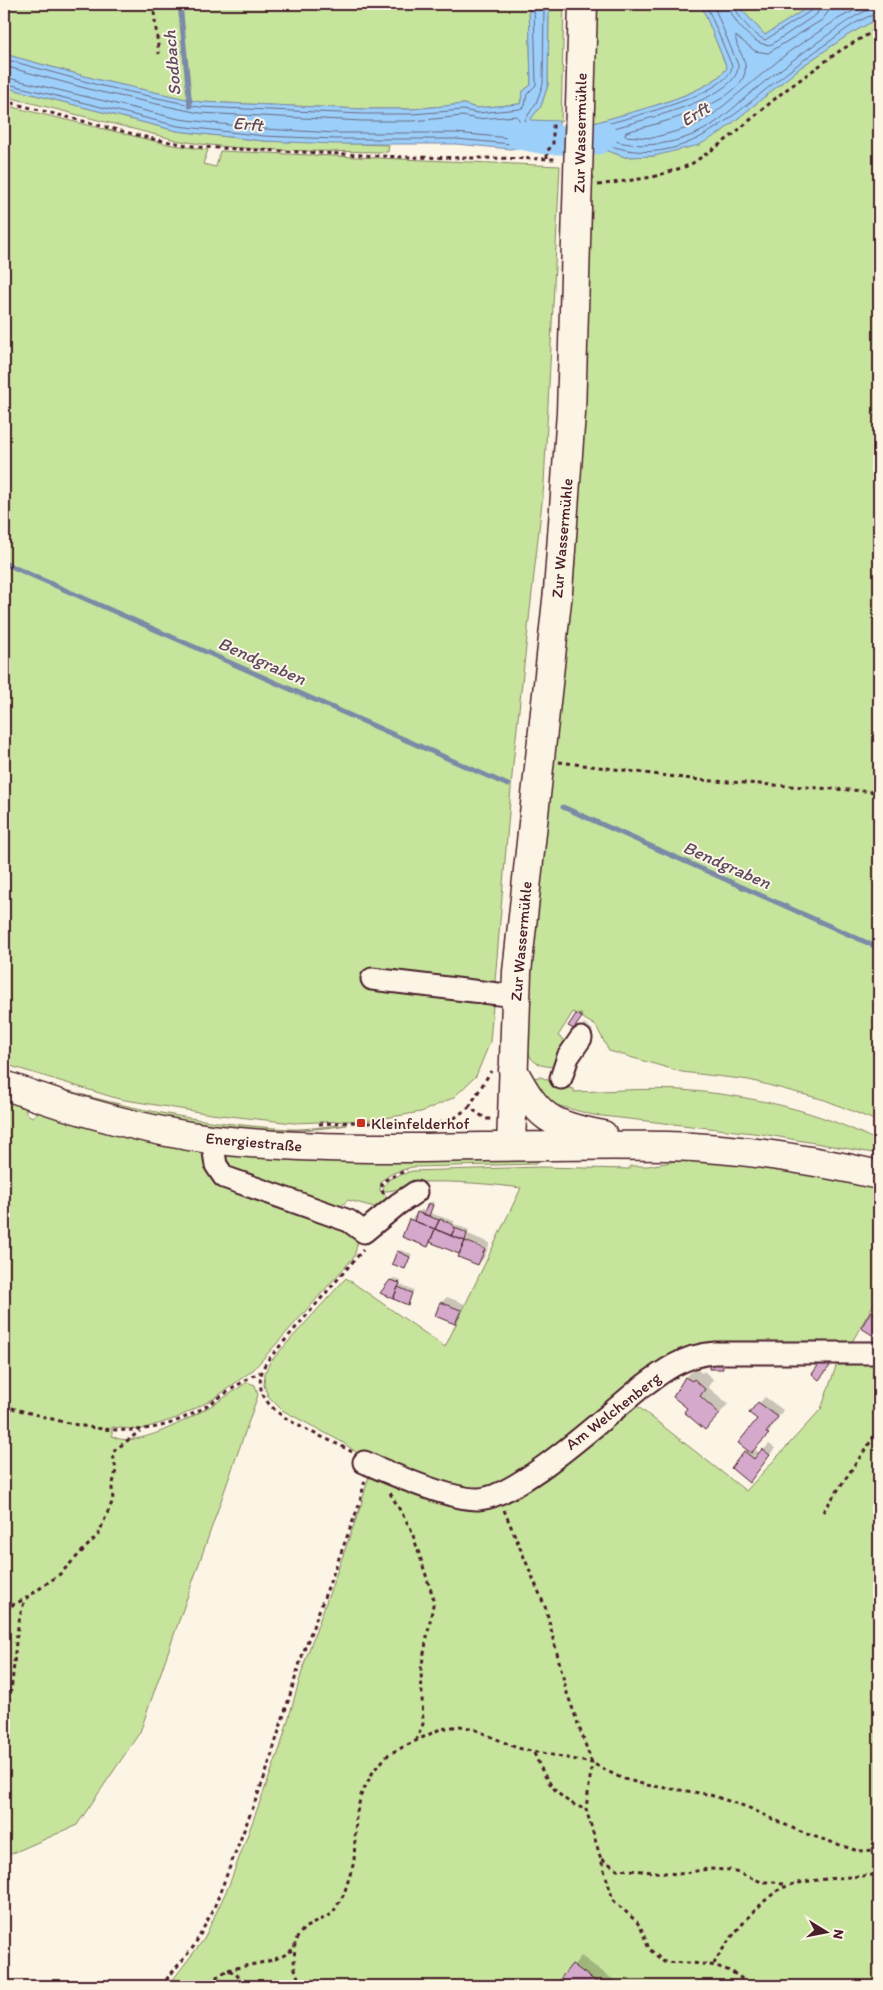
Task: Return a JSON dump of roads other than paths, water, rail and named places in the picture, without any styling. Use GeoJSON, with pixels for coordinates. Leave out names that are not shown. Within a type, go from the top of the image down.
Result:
{"type":"FeatureCollection","features":[{"type":"Feature","properties":{"kind":"main road","name":"Zur Wassermühle"},"geometry":{"type":"LineString","coordinates":[[511,1133],[516,996],[558,591],[569,451],[575,347],[579,185],[569,137],[583,4]]}},
{"type":"Feature","properties":{"kind":"main road"},"geometry":{"type":"LineString","coordinates":[[513,1070],[530,1101],[552,1121],[584,1131],[668,1146],[768,1154],[879,1175]]}},
{"type":"Feature","properties":{"kind":"main road","name":"Energiestraße"},"geometry":{"type":"LineString","coordinates":[[4,1085],[118,1121],[212,1139],[345,1148],[511,1133],[668,1146]]}},
{"type":"Feature","properties":{"kind":"street"},"geometry":{"type":"LineString","coordinates":[[372,979],[516,996]]}},
{"type":"Feature","properties":{"kind":"street"},"geometry":{"type":"LineString","coordinates":[[561,1078],[568,1057],[580,1038]]}},
{"type":"Feature","properties":{"kind":"street"},"geometry":{"type":"LineString","coordinates":[[212,1139],[216,1165],[224,1177],[349,1221],[364,1232],[416,1192]]}},
{"type":"Feature","properties":{"kind":"street","name":"Am Welchenberg"},"geometry":{"type":"LineString","coordinates":[[364,1462],[408,1480],[463,1497],[480,1499],[497,1496],[529,1477],[661,1373],[689,1357],[716,1353],[879,1353]]}},
{"type":"Feature","properties":{"kind":"water"},"geometry":{"type":"Polygon","coordinates":[[[529,4],[549,4],[548,85],[541,106],[530,120],[559,121],[559,132],[528,133],[559,135],[558,145],[529,145],[511,149],[456,144],[335,144],[263,141],[177,131],[4,87],[4,54],[99,80],[200,102],[363,109],[412,109],[464,104],[476,108],[520,104],[523,91],[531,85],[529,4]]]}},
{"type":"Feature","properties":{"kind":"water"},"geometry":{"type":"Polygon","coordinates":[[[701,4],[740,4],[740,8],[765,35],[813,4],[879,4],[879,18],[848,35],[801,67],[720,133],[699,145],[654,156],[625,157],[594,146],[594,123],[686,95],[718,78],[727,68],[701,4]]]}},
{"type":"Feature","properties":{"kind":"waterway","name":"Sodbach"},"geometry":{"type":"LineString","coordinates":[[180,4],[190,106]]}},
{"type":"Feature","properties":{"kind":"waterway","name":"Erft"},"geometry":{"type":"LineString","coordinates":[[520,135],[546,140],[598,140],[603,136]]}},
{"type":"Feature","properties":{"kind":"waterway","name":"Bendgraben"},"geometry":{"type":"LineString","coordinates":[[4,563],[508,785]]}},
{"type":"Feature","properties":{"kind":"waterway","name":"Bendgraben"},"geometry":{"type":"LineString","coordinates":[[563,807],[879,948]]}},
{"type":"Feature","properties":{"kind":"place","name":"Kleinfelderhof"},"geometry":{"type":"Point","coordinates":[361,1123]}}]}
